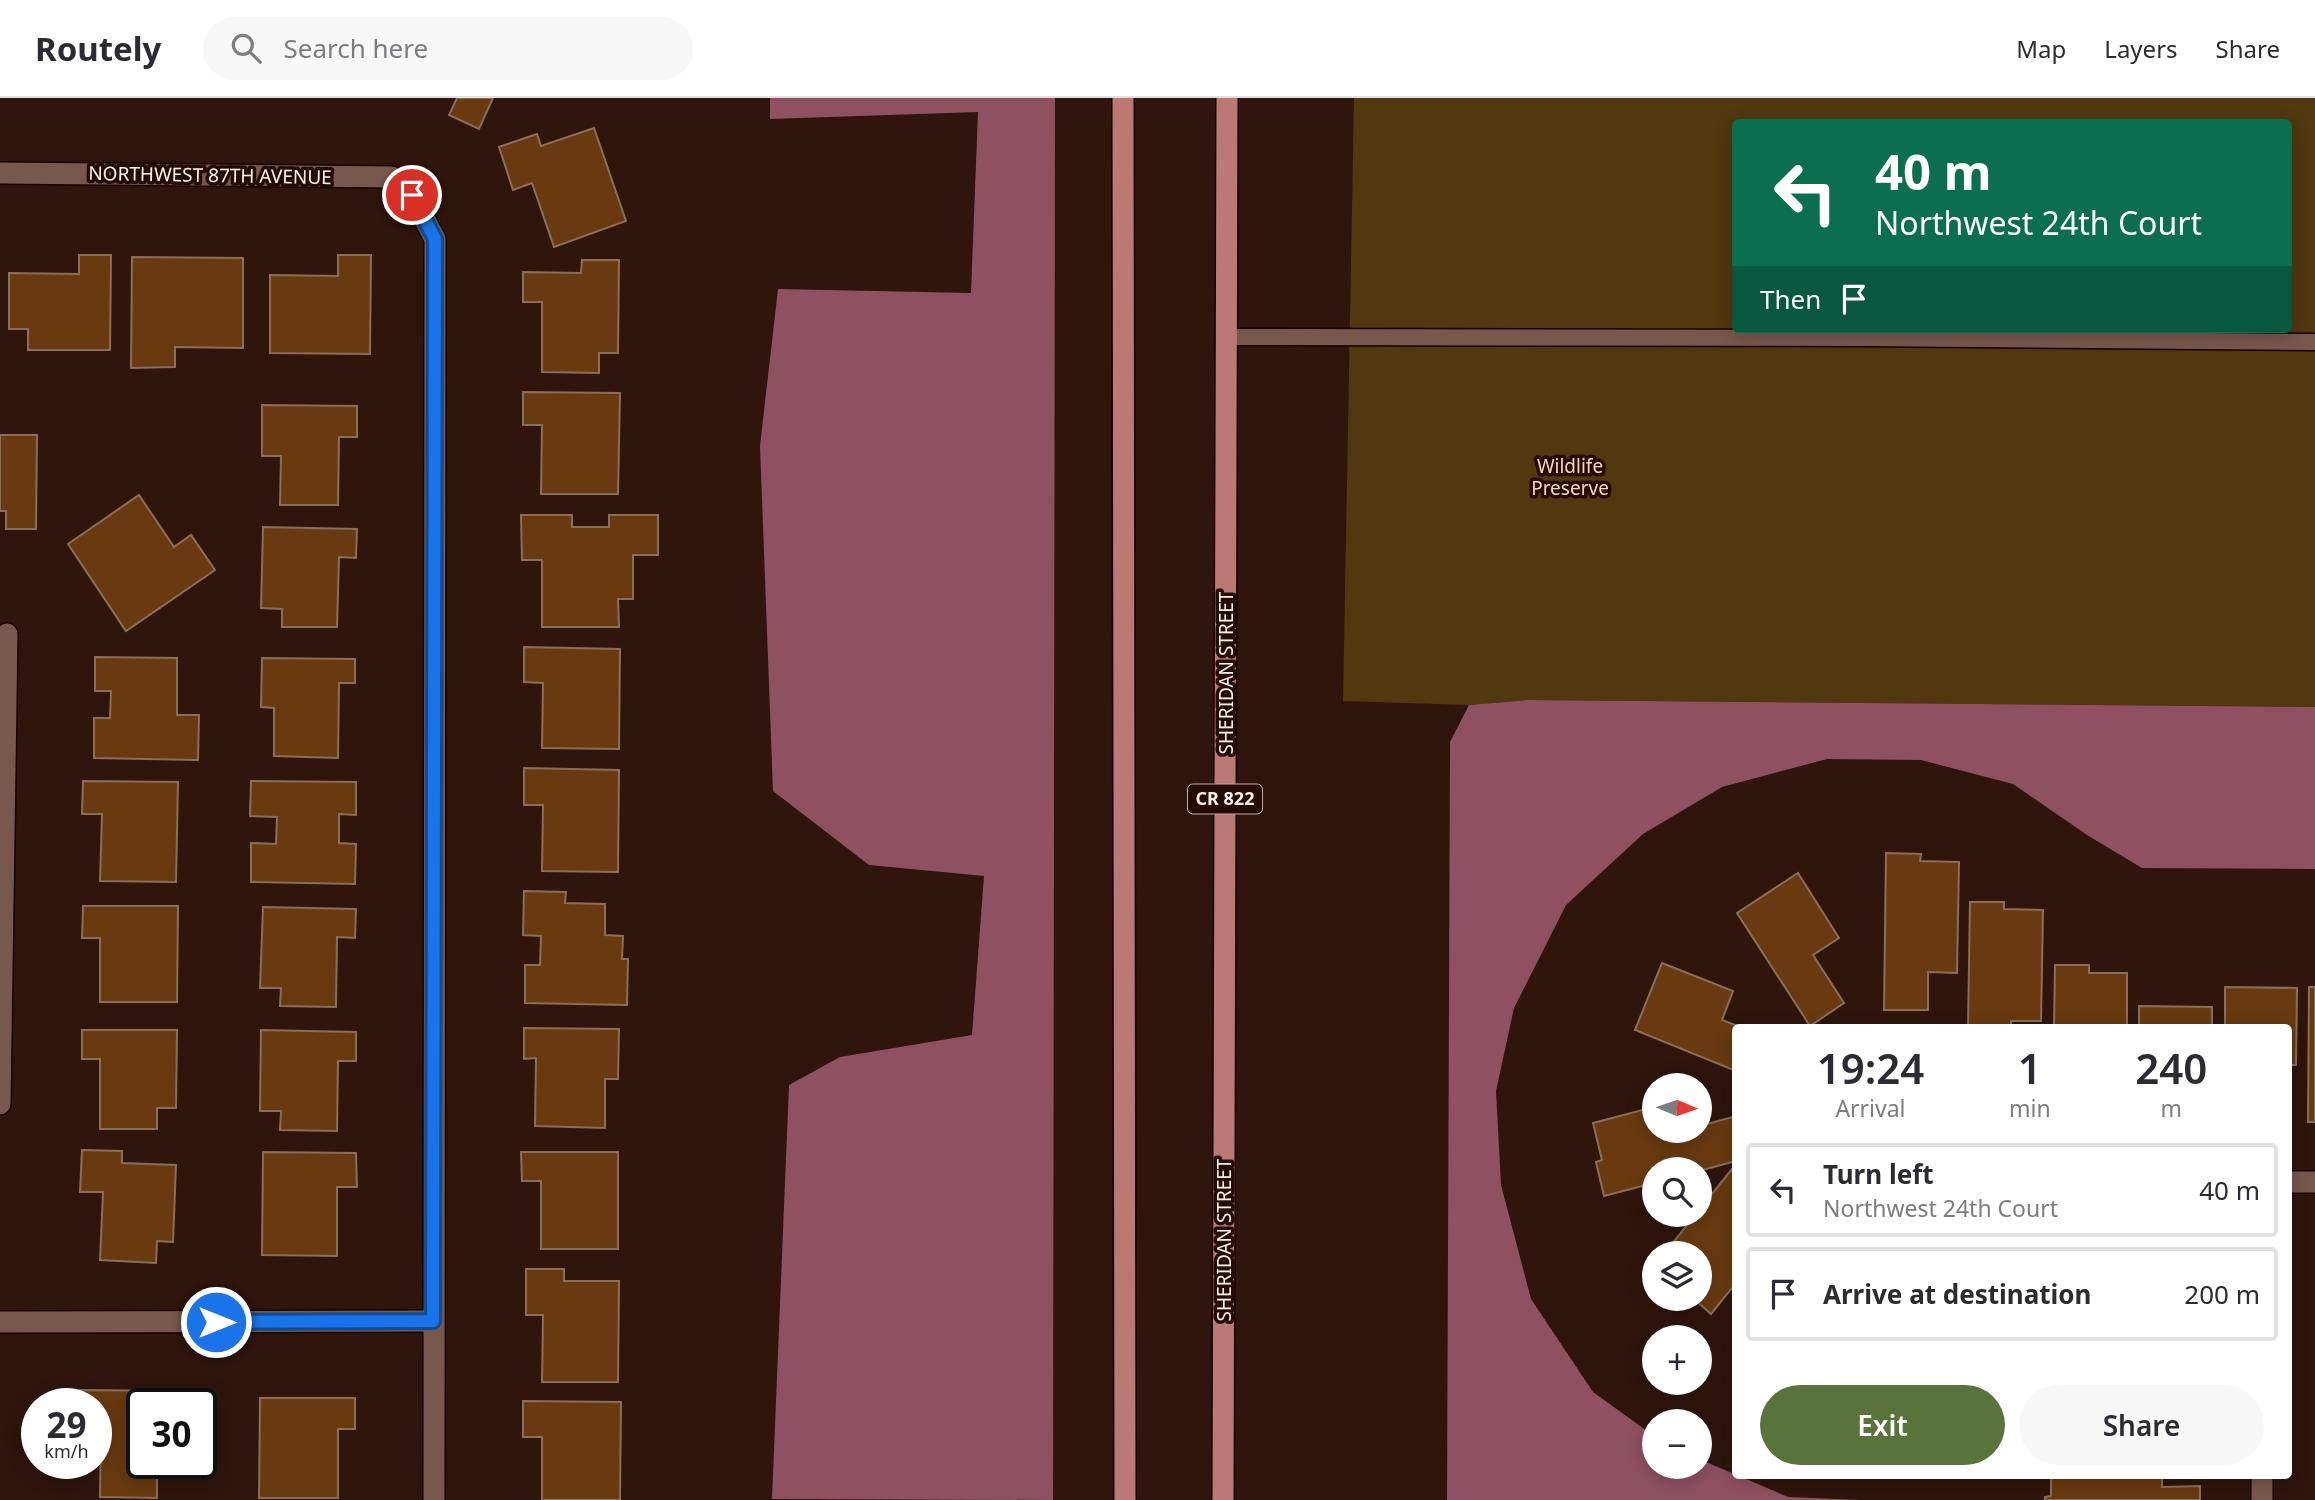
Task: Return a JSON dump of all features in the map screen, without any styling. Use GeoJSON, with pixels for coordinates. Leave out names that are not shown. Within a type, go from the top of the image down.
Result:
{"type":"FeatureCollection","features":[{"type":"Feature","properties":{"kind":"main road"},"geometry":{"type":"LineString","coordinates":[[1123,98],[1125,1500]]}},
{"type":"Feature","properties":{"kind":"main road","name":"SHERIDAN STREET"},"geometry":{"type":"LineString","coordinates":[[1223,1500],[1227,98]]}},
{"type":"Feature","properties":{"kind":"street","name":"NORTHWEST 87TH AVENUE"},"geometry":{"type":"LineString","coordinates":[[0,173],[392,177],[412,195],[435,239],[433,1321]]}},
{"type":"Feature","properties":{"kind":"street"},"geometry":{"type":"LineString","coordinates":[[0,1104],[7,634]]}},
{"type":"Feature","properties":{"kind":"street"},"geometry":{"type":"LineString","coordinates":[[2292,1182],[2315,1182]]}},
{"type":"Feature","properties":{"kind":"street"},"geometry":{"type":"LineString","coordinates":[[0,1322],[433,1321],[434,1500]]}},
{"type":"Feature","properties":{"kind":"street"},"geometry":{"type":"LineString","coordinates":[[2262,1479],[2262,1500]]}},
{"type":"Feature","properties":{"kind":"lane"},"geometry":{"type":"LineString","coordinates":[[1226,337],[2315,342]]}},
{"type":"Feature","properties":{"kind":"green space","name":"Wildlife Preserve"},"geometry":{"type":"Polygon","coordinates":[[[1354,98],[2315,98],[2315,707],[1528,700],[1469,705],[1343,701],[1354,98]]]}},
{"type":"Feature","properties":{"kind":"shaded area"},"geometry":{"type":"Polygon","coordinates":[[[770,98],[1055,98],[1053,1500],[772,1499],[789,1085],[840,1057],[972,1035],[984,876],[869,865],[773,791],[760,446],[778,289],[971,293],[978,112],[770,119],[770,98]]]}},
{"type":"Feature","properties":{"kind":"shaded area"},"geometry":{"type":"Polygon","coordinates":[[[1528,700],[2315,707],[2315,869],[2142,868],[2087,835],[2013,784],[1921,760],[1827,759],[1722,787],[1643,834],[1566,905],[1514,1008],[1496,1091],[1501,1185],[1531,1299],[1593,1392],[1642,1427],[1642,1479],[1712,1479],[1712,1465],[1732,1473],[1732,1479],[1746,1479],[1788,1497],[1861,1500],[1447,1500],[1450,742],[1469,705],[1528,700]]]}},
{"type":"Feature","properties":{"kind":"building"},"geometry":{"type":"Polygon","coordinates":[[[457,98],[493,98],[479,129],[449,115],[457,98]]]}},
{"type":"Feature","properties":{"kind":"building"},"geometry":{"type":"Polygon","coordinates":[[[594,128],[626,221],[554,247],[532,183],[513,190],[499,147],[537,134],[541,146],[594,128]]]}},
{"type":"Feature","properties":{"kind":"building"},"geometry":{"type":"Polygon","coordinates":[[[79,255],[111,255],[110,350],[28,350],[28,329],[9,329],[9,273],[79,274],[79,255]]]}},
{"type":"Feature","properties":{"kind":"building"},"geometry":{"type":"Polygon","coordinates":[[[338,255],[371,255],[370,354],[270,353],[270,275],[338,276],[338,255]]]}},
{"type":"Feature","properties":{"kind":"building"},"geometry":{"type":"Polygon","coordinates":[[[132,257],[243,258],[243,348],[175,347],[175,367],[131,368],[132,257]]]}},
{"type":"Feature","properties":{"kind":"building"},"geometry":{"type":"Polygon","coordinates":[[[582,260],[619,260],[618,353],[599,353],[599,373],[542,372],[542,302],[523,302],[523,272],[581,273],[582,260]]]}},
{"type":"Feature","properties":{"kind":"building"},"geometry":{"type":"Polygon","coordinates":[[[523,392],[620,393],[618,494],[541,494],[542,425],[523,425],[523,392]]]}},
{"type":"Feature","properties":{"kind":"building"},"geometry":{"type":"Polygon","coordinates":[[[262,405],[357,406],[357,437],[339,437],[338,505],[280,505],[281,456],[262,456],[262,405]]]}},
{"type":"Feature","properties":{"kind":"building"},"geometry":{"type":"Polygon","coordinates":[[[0,435],[37,435],[36,529],[6,529],[6,511],[0,511],[0,435]]]}},
{"type":"Feature","properties":{"kind":"building"},"geometry":{"type":"Polygon","coordinates":[[[139,495],[174,547],[191,535],[215,570],[126,631],[68,544],[139,495]]]}},
{"type":"Feature","properties":{"kind":"building"},"geometry":{"type":"Polygon","coordinates":[[[521,515],[572,515],[572,527],[609,527],[609,515],[658,515],[658,555],[633,555],[633,599],[618,599],[619,627],[542,627],[542,560],[522,560],[521,515]]]}},
{"type":"Feature","properties":{"kind":"building"},"geometry":{"type":"Polygon","coordinates":[[[263,527],[357,529],[356,558],[339,557],[337,627],[282,627],[282,609],[261,608],[263,527]]]}},
{"type":"Feature","properties":{"kind":"building"},"geometry":{"type":"Polygon","coordinates":[[[524,647],[620,649],[619,749],[542,748],[543,683],[524,682],[524,647]]]}},
{"type":"Feature","properties":{"kind":"building"},"geometry":{"type":"Polygon","coordinates":[[[95,657],[177,658],[177,715],[199,715],[198,760],[94,758],[94,718],[110,718],[111,691],[95,691],[95,657]]]}},
{"type":"Feature","properties":{"kind":"building"},"geometry":{"type":"Polygon","coordinates":[[[262,658],[355,659],[355,683],[339,683],[338,758],[274,756],[274,708],[261,707],[262,658]]]}},
{"type":"Feature","properties":{"kind":"building"},"geometry":{"type":"Polygon","coordinates":[[[524,768],[619,770],[618,872],[542,871],[543,805],[524,805],[524,768]]]}},
{"type":"Feature","properties":{"kind":"building"},"geometry":{"type":"Polygon","coordinates":[[[83,781],[178,782],[176,882],[100,881],[102,814],[82,814],[83,781]]]}},
{"type":"Feature","properties":{"kind":"building"},"geometry":{"type":"Polygon","coordinates":[[[251,781],[356,782],[356,815],[339,814],[339,843],[356,844],[355,884],[251,882],[251,843],[276,844],[277,817],[250,816],[251,781]]]}},
{"type":"Feature","properties":{"kind":"building"},"geometry":{"type":"Polygon","coordinates":[[[1886,853],[1921,854],[1920,861],[1959,862],[1957,973],[1928,972],[1928,1010],[1884,1010],[1886,853]]]}},
{"type":"Feature","properties":{"kind":"building"},"geometry":{"type":"Polygon","coordinates":[[[1798,873],[1839,938],[1813,955],[1844,1003],[1813,1024],[1809,1024],[1737,913],[1798,873]]]}},
{"type":"Feature","properties":{"kind":"building"},"geometry":{"type":"Polygon","coordinates":[[[524,891],[566,892],[565,903],[605,904],[605,935],[623,936],[622,959],[628,959],[627,1005],[525,1003],[525,965],[540,965],[541,936],[523,935],[524,891]]]}},
{"type":"Feature","properties":{"kind":"building"},"geometry":{"type":"Polygon","coordinates":[[[1970,902],[2004,902],[2004,909],[2043,910],[2041,1021],[1968,1024],[1970,902]]]}},
{"type":"Feature","properties":{"kind":"building"},"geometry":{"type":"Polygon","coordinates":[[[83,906],[178,906],[177,1002],[100,1002],[100,938],[82,938],[83,906]]]}},
{"type":"Feature","properties":{"kind":"building"},"geometry":{"type":"Polygon","coordinates":[[[263,907],[356,909],[355,938],[337,937],[336,1007],[280,1006],[281,988],[260,988],[263,907]]]}},
{"type":"Feature","properties":{"kind":"building"},"geometry":{"type":"Polygon","coordinates":[[[1662,963],[1733,991],[1722,1020],[1732,1024],[1732,1069],[1635,1030],[1662,963]]]}},
{"type":"Feature","properties":{"kind":"building"},"geometry":{"type":"Polygon","coordinates":[[[2055,965],[2089,965],[2089,973],[2127,973],[2127,1024],[2054,1024],[2055,965]]]}},
{"type":"Feature","properties":{"kind":"building"},"geometry":{"type":"Polygon","coordinates":[[[2225,987],[2297,988],[2296,1065],[2292,1065],[2292,1024],[2225,1024],[2225,987]]]}},
{"type":"Feature","properties":{"kind":"building"},"geometry":{"type":"Polygon","coordinates":[[[2309,987],[2315,987],[2315,1122],[2308,1122],[2309,987]]]}},
{"type":"Feature","properties":{"kind":"building"},"geometry":{"type":"Polygon","coordinates":[[[2139,1006],[2212,1007],[2212,1024],[2139,1024],[2139,1006]]]}},
{"type":"Feature","properties":{"kind":"building"},"geometry":{"type":"Polygon","coordinates":[[[524,1028],[619,1029],[618,1079],[605,1079],[605,1128],[535,1126],[536,1058],[524,1059],[524,1028]]]}},
{"type":"Feature","properties":{"kind":"building"},"geometry":{"type":"Polygon","coordinates":[[[82,1030],[177,1030],[176,1108],[157,1108],[157,1129],[100,1129],[100,1059],[82,1059],[82,1030]]]}},
{"type":"Feature","properties":{"kind":"building"},"geometry":{"type":"Polygon","coordinates":[[[261,1030],[356,1032],[356,1061],[338,1061],[337,1131],[280,1130],[281,1111],[260,1111],[261,1030]]]}},
{"type":"Feature","properties":{"kind":"building"},"geometry":{"type":"Polygon","coordinates":[[[1642,1110],[1642,1143],[1712,1143],[1712,1123],[1732,1117],[1732,1162],[1712,1167],[1712,1157],[1642,1157],[1642,1186],[1604,1196],[1596,1162],[1602,1160],[1593,1123],[1642,1110]]]}},
{"type":"Feature","properties":{"kind":"building"},"geometry":{"type":"Polygon","coordinates":[[[82,1150],[122,1151],[122,1163],[176,1165],[173,1242],[157,1241],[156,1263],[100,1260],[103,1192],[80,1192],[82,1150]]]}},
{"type":"Feature","properties":{"kind":"building"},"geometry":{"type":"Polygon","coordinates":[[[263,1152],[356,1153],[357,1187],[337,1187],[337,1256],[262,1255],[263,1152]]]}},
{"type":"Feature","properties":{"kind":"building"},"geometry":{"type":"Polygon","coordinates":[[[521,1152],[618,1152],[618,1249],[541,1249],[541,1181],[522,1181],[521,1152]]]}},
{"type":"Feature","properties":{"kind":"building"},"geometry":{"type":"Polygon","coordinates":[[[1732,1169],[1732,1288],[1711,1314],[1708,1311],[1712,1311],[1712,1241],[1674,1241],[1686,1227],[1712,1227],[1712,1194],[1732,1169]]]}},
{"type":"Feature","properties":{"kind":"building"},"geometry":{"type":"Polygon","coordinates":[[[526,1269],[564,1269],[564,1281],[619,1281],[618,1382],[542,1382],[543,1315],[526,1315],[526,1269]]]}},
{"type":"Feature","properties":{"kind":"building"},"geometry":{"type":"Polygon","coordinates":[[[112,1390],[126,1390],[126,1479],[157,1479],[157,1498],[100,1497],[100,1479],[112,1479],[112,1390]]]}},
{"type":"Feature","properties":{"kind":"building"},"geometry":{"type":"Polygon","coordinates":[[[260,1398],[355,1398],[355,1429],[338,1429],[338,1498],[259,1498],[260,1398]]]}},
{"type":"Feature","properties":{"kind":"building"},"geometry":{"type":"Polygon","coordinates":[[[523,1401],[621,1402],[620,1500],[542,1500],[542,1437],[523,1437],[523,1401]]]}},
{"type":"Feature","properties":{"kind":"building"},"geometry":{"type":"Polygon","coordinates":[[[2051,1479],[2162,1479],[2162,1487],[2200,1486],[2200,1500],[2045,1500],[2045,1497],[2051,1496],[2051,1479]]]}},
{"type":"Feature","properties":{"kind":"route"},"geometry":{"type":"LineString","coordinates":[[216,1322],[433,1321],[435,239],[412,195]]}}]}
